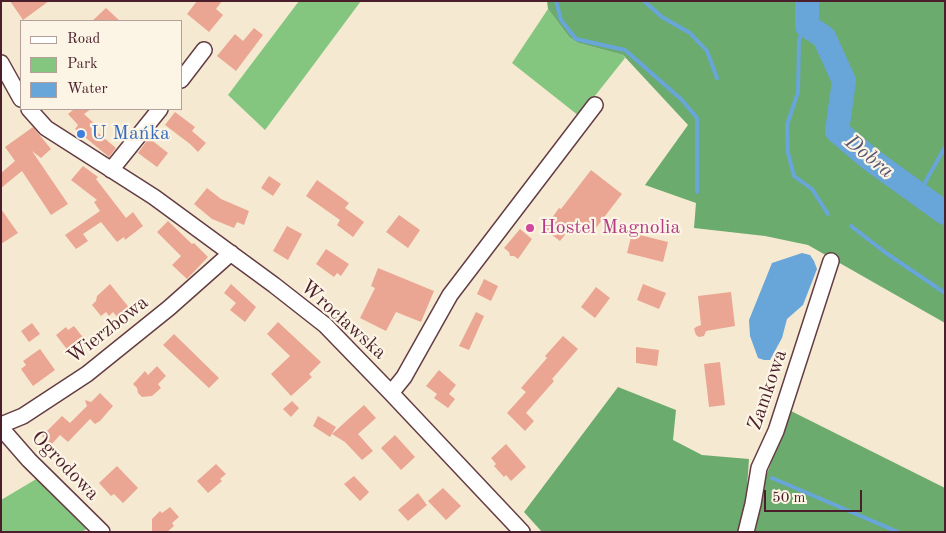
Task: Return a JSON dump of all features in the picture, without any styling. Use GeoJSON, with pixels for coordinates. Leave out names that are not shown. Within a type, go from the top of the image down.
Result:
{"type":"FeatureCollection","features":[{"type":"Feature","properties":{"kind":"street"},"geometry":{"type":"LineString","coordinates":[[182,79],[204,50]]}},
{"type":"Feature","properties":{"kind":"street"},"geometry":{"type":"LineString","coordinates":[[1,63],[20,97]]}},
{"type":"Feature","properties":{"kind":"street"},"geometry":{"type":"LineString","coordinates":[[391,393],[404,377],[450,295],[595,105]]}},
{"type":"Feature","properties":{"kind":"street","name":"Wrocławska"},"geometry":{"type":"LineString","coordinates":[[30,110],[46,128],[154,198],[231,253],[325,325],[522,532]]}},
{"type":"Feature","properties":{"kind":"street"},"geometry":{"type":"LineString","coordinates":[[111,170],[159,110]]}},
{"type":"Feature","properties":{"kind":"street","name":"Wierzbowa"},"geometry":{"type":"LineString","coordinates":[[1,427],[24,416],[87,374],[169,308],[231,253]]}},
{"type":"Feature","properties":{"kind":"street","name":"Zamkowa"},"geometry":{"type":"LineString","coordinates":[[746,532],[759,468],[776,431],[831,261]]}},
{"type":"Feature","properties":{"kind":"street","name":"Ogrodowa"},"geometry":{"type":"LineString","coordinates":[[1,427],[29,460],[99,531]]}},
{"type":"Feature","properties":{"kind":"green space"},"geometry":{"type":"Polygon","coordinates":[[[299,1],[361,1],[265,130],[228,95],[299,1]]]}},
{"type":"Feature","properties":{"kind":"green space"},"geometry":{"type":"Polygon","coordinates":[[[547,1],[945,1],[945,323],[808,245],[765,236],[694,228],[696,203],[645,185],[688,125],[623,55],[578,43],[569,37],[548,9],[547,1]]]}},
{"type":"Feature","properties":{"kind":"green space"},"geometry":{"type":"Polygon","coordinates":[[[548,9],[569,37],[578,43],[623,55],[625,58],[579,116],[512,63],[548,9]]]}},
{"type":"Feature","properties":{"kind":"green space"},"geometry":{"type":"Polygon","coordinates":[[[618,387],[676,410],[673,440],[702,455],[749,459],[745,516],[737,532],[542,532],[524,512],[618,387]]]}},
{"type":"Feature","properties":{"kind":"green space"},"geometry":{"type":"Polygon","coordinates":[[[791,411],[945,488],[945,532],[752,532],[766,476],[791,411]]]}},
{"type":"Feature","properties":{"kind":"green space"},"geometry":{"type":"Polygon","coordinates":[[[38,478],[88,528],[82,532],[1,532],[1,500],[38,478]]]}},
{"type":"Feature","properties":{"kind":"water"},"geometry":{"type":"Polygon","coordinates":[[[802,253],[810,255],[817,269],[803,305],[787,319],[782,338],[770,360],[758,358],[750,336],[749,320],[772,263],[802,253]]]}},
{"type":"Feature","properties":{"kind":"building"},"geometry":{"type":"Polygon","coordinates":[[[10,1],[49,1],[23,20],[10,1]]]}},
{"type":"Feature","properties":{"kind":"building"},"geometry":{"type":"Polygon","coordinates":[[[197,1],[222,1],[216,9],[223,15],[209,32],[187,14],[197,1]]]}},
{"type":"Feature","properties":{"kind":"building"},"geometry":{"type":"Polygon","coordinates":[[[106,8],[119,20],[93,20],[106,8]]]}},
{"type":"Feature","properties":{"kind":"building"},"geometry":{"type":"Polygon","coordinates":[[[254,28],[263,35],[236,71],[217,56],[235,34],[243,41],[254,28]]]}},
{"type":"Feature","properties":{"kind":"building"},"geometry":{"type":"Polygon","coordinates":[[[73,110],[90,110],[84,114],[95,124],[92,128],[116,148],[109,157],[75,129],[78,125],[68,114],[73,110]]]}},
{"type":"Feature","properties":{"kind":"building"},"geometry":{"type":"Polygon","coordinates":[[[175,112],[195,127],[192,131],[206,143],[198,152],[165,125],[175,112]]]}},
{"type":"Feature","properties":{"kind":"building"},"geometry":{"type":"Polygon","coordinates":[[[33,127],[51,149],[41,158],[32,151],[68,204],[51,215],[22,171],[1,188],[1,173],[15,161],[5,147],[33,127]]]}},
{"type":"Feature","properties":{"kind":"building"},"geometry":{"type":"Polygon","coordinates":[[[149,138],[168,153],[157,167],[138,153],[149,138]]]}},
{"type":"Feature","properties":{"kind":"building"},"geometry":{"type":"Polygon","coordinates":[[[83,166],[98,177],[96,179],[126,218],[133,212],[143,226],[125,240],[124,237],[117,242],[101,222],[83,234],[88,241],[76,249],[65,235],[100,211],[94,202],[97,200],[71,180],[83,166]]]}},
{"type":"Feature","properties":{"kind":"building"},"geometry":{"type":"Polygon","coordinates":[[[591,170],[622,194],[592,233],[576,221],[560,241],[544,229],[591,170]]]}},
{"type":"Feature","properties":{"kind":"building"},"geometry":{"type":"Polygon","coordinates":[[[269,176],[281,184],[273,196],[261,188],[269,176]]]}},
{"type":"Feature","properties":{"kind":"building"},"geometry":{"type":"Polygon","coordinates":[[[317,180],[349,203],[345,208],[364,222],[353,237],[337,225],[340,220],[306,196],[317,180]]]}},
{"type":"Feature","properties":{"kind":"building"},"geometry":{"type":"Polygon","coordinates":[[[207,188],[221,199],[249,211],[244,225],[237,222],[234,228],[212,219],[194,204],[207,188]]]}},
{"type":"Feature","properties":{"kind":"building"},"geometry":{"type":"Polygon","coordinates":[[[1,209],[18,233],[1,244],[1,209]]]}},
{"type":"Feature","properties":{"kind":"building"},"geometry":{"type":"Polygon","coordinates":[[[399,215],[420,230],[408,248],[386,232],[399,215]]]}},
{"type":"Feature","properties":{"kind":"building"},"geometry":{"type":"Polygon","coordinates":[[[168,221],[208,257],[187,279],[172,265],[181,256],[157,232],[168,221]]]}},
{"type":"Feature","properties":{"kind":"building"},"geometry":{"type":"Polygon","coordinates":[[[287,226],[302,234],[288,260],[273,251],[287,226]]]}},
{"type":"Feature","properties":{"kind":"building"},"geometry":{"type":"Polygon","coordinates":[[[520,229],[532,239],[518,259],[510,256],[509,252],[504,248],[520,229]]]}},
{"type":"Feature","properties":{"kind":"building"},"geometry":{"type":"Polygon","coordinates":[[[632,233],[668,242],[663,262],[627,253],[632,233]]]}},
{"type":"Feature","properties":{"kind":"building"},"geometry":{"type":"Polygon","coordinates":[[[326,249],[349,264],[341,276],[337,273],[334,277],[316,264],[326,249]]]}},
{"type":"Feature","properties":{"kind":"building"},"geometry":{"type":"Polygon","coordinates":[[[378,268],[434,291],[421,322],[396,312],[386,331],[360,318],[375,288],[371,286],[378,268]]]}},
{"type":"Feature","properties":{"kind":"building"},"geometry":{"type":"Polygon","coordinates":[[[484,279],[498,286],[491,301],[477,294],[484,279]]]}},
{"type":"Feature","properties":{"kind":"building"},"geometry":{"type":"Polygon","coordinates":[[[110,284],[131,310],[119,319],[113,312],[109,316],[106,312],[101,316],[92,305],[96,301],[97,296],[110,284]]]}},
{"type":"Feature","properties":{"kind":"building"},"geometry":{"type":"Polygon","coordinates":[[[231,284],[256,307],[245,322],[230,310],[236,303],[224,293],[231,284]]]}},
{"type":"Feature","properties":{"kind":"building"},"geometry":{"type":"Polygon","coordinates":[[[643,284],[666,293],[659,309],[637,300],[643,284]]]}},
{"type":"Feature","properties":{"kind":"building"},"geometry":{"type":"Polygon","coordinates":[[[596,287],[610,298],[595,318],[581,307],[596,287]]]}},
{"type":"Feature","properties":{"kind":"building"},"geometry":{"type":"Polygon","coordinates":[[[731,292],[735,326],[706,331],[704,336],[699,337],[696,335],[694,329],[701,325],[698,296],[731,292]]]}},
{"type":"Feature","properties":{"kind":"building"},"geometry":{"type":"Polygon","coordinates":[[[476,312],[484,316],[469,350],[459,346],[476,312]]]}},
{"type":"Feature","properties":{"kind":"building"},"geometry":{"type":"Polygon","coordinates":[[[278,322],[321,362],[309,374],[312,377],[291,396],[271,374],[290,356],[267,334],[278,322]]]}},
{"type":"Feature","properties":{"kind":"building"},"geometry":{"type":"Polygon","coordinates":[[[32,323],[40,334],[29,342],[21,331],[32,323]]]}},
{"type":"Feature","properties":{"kind":"building"},"geometry":{"type":"Polygon","coordinates":[[[74,326],[85,340],[69,352],[56,335],[66,327],[68,330],[74,326]]]}},
{"type":"Feature","properties":{"kind":"building"},"geometry":{"type":"Polygon","coordinates":[[[174,334],[219,378],[209,388],[163,345],[174,334]]]}},
{"type":"Feature","properties":{"kind":"building"},"geometry":{"type":"Polygon","coordinates":[[[563,336],[578,349],[552,379],[554,381],[526,413],[534,421],[525,431],[507,413],[526,392],[521,388],[563,336]]]}},
{"type":"Feature","properties":{"kind":"building"},"geometry":{"type":"Polygon","coordinates":[[[636,347],[659,350],[657,366],[636,363],[636,347]]]}},
{"type":"Feature","properties":{"kind":"building"},"geometry":{"type":"Polygon","coordinates":[[[40,349],[55,370],[33,386],[21,369],[26,365],[23,361],[40,349]]]}},
{"type":"Feature","properties":{"kind":"building"},"geometry":{"type":"Polygon","coordinates":[[[720,362],[725,405],[709,407],[704,364],[720,362]]]}},
{"type":"Feature","properties":{"kind":"building"},"geometry":{"type":"Polygon","coordinates":[[[157,366],[166,376],[158,384],[161,388],[152,396],[142,397],[133,384],[145,371],[148,375],[157,366]]]}},
{"type":"Feature","properties":{"kind":"building"},"geometry":{"type":"Polygon","coordinates":[[[439,370],[456,385],[449,394],[455,399],[448,408],[434,398],[437,394],[426,386],[439,370]]]}},
{"type":"Feature","properties":{"kind":"building"},"geometry":{"type":"Polygon","coordinates":[[[100,393],[113,406],[100,421],[95,424],[90,419],[68,442],[60,435],[51,445],[42,436],[62,416],[70,423],[87,406],[85,400],[91,402],[100,393]]]}},
{"type":"Feature","properties":{"kind":"building"},"geometry":{"type":"Polygon","coordinates":[[[292,401],[299,408],[291,417],[283,409],[292,401]]]}},
{"type":"Feature","properties":{"kind":"building"},"geometry":{"type":"Polygon","coordinates":[[[364,405],[376,418],[358,434],[373,451],[362,460],[345,442],[332,434],[364,405]]]}},
{"type":"Feature","properties":{"kind":"building"},"geometry":{"type":"Polygon","coordinates":[[[318,416],[336,427],[330,437],[313,426],[318,416]]]}},
{"type":"Feature","properties":{"kind":"building"},"geometry":{"type":"Polygon","coordinates":[[[395,435],[415,457],[401,470],[381,448],[395,435]]]}},
{"type":"Feature","properties":{"kind":"building"},"geometry":{"type":"Polygon","coordinates":[[[506,444],[526,467],[511,481],[506,475],[504,477],[494,466],[496,464],[491,458],[506,444]]]}},
{"type":"Feature","properties":{"kind":"building"},"geometry":{"type":"Polygon","coordinates":[[[216,464],[226,474],[220,479],[222,481],[208,493],[197,481],[216,464]]]}},
{"type":"Feature","properties":{"kind":"building"},"geometry":{"type":"Polygon","coordinates":[[[117,466],[138,488],[123,503],[114,494],[111,496],[99,483],[117,466]]]}},
{"type":"Feature","properties":{"kind":"building"},"geometry":{"type":"Polygon","coordinates":[[[354,476],[369,492],[360,501],[344,484],[354,476]]]}},
{"type":"Feature","properties":{"kind":"building"},"geometry":{"type":"Polygon","coordinates":[[[443,488],[461,506],[446,520],[428,501],[443,488]]]}},
{"type":"Feature","properties":{"kind":"building"},"geometry":{"type":"Polygon","coordinates":[[[418,493],[427,505],[408,521],[398,510],[418,493]]]}},
{"type":"Feature","properties":{"kind":"building"},"geometry":{"type":"Polygon","coordinates":[[[170,507],[179,517],[172,523],[174,526],[167,532],[152,532],[152,519],[160,511],[162,513],[170,507]]]}},
{"type":"Feature","properties":{"kind":"waterway"},"geometry":{"type":"LineString","coordinates":[[556,1],[561,20],[576,39],[625,50],[681,99],[697,118],[697,192]]}},
{"type":"Feature","properties":{"kind":"waterway"},"geometry":{"type":"LineString","coordinates":[[644,1],[662,17],[690,33],[707,51],[717,78]]}},
{"type":"Feature","properties":{"kind":"waterway","name":"Dobra"},"geometry":{"type":"LineString","coordinates":[[807,1],[807,26],[824,37],[844,81],[837,131],[870,159],[945,213]]}},
{"type":"Feature","properties":{"kind":"waterway"},"geometry":{"type":"LineString","coordinates":[[807,26],[799,39],[798,92],[787,125],[788,153],[794,176],[812,189],[828,214]]}},
{"type":"Feature","properties":{"kind":"waterway"},"geometry":{"type":"LineString","coordinates":[[918,195],[945,147]]}},
{"type":"Feature","properties":{"kind":"waterway"},"geometry":{"type":"LineString","coordinates":[[851,226],[886,253],[945,293]]}},
{"type":"Feature","properties":{"kind":"waterway"},"geometry":{"type":"LineString","coordinates":[[772,478],[898,532]]}},
{"type":"Feature","properties":{"kind":"place","name":"U Mańka"},"geometry":{"type":"Point","coordinates":[81,134]}},
{"type":"Feature","properties":{"kind":"place","name":"Hostel Magnolia"},"geometry":{"type":"Point","coordinates":[530,228]}}]}
